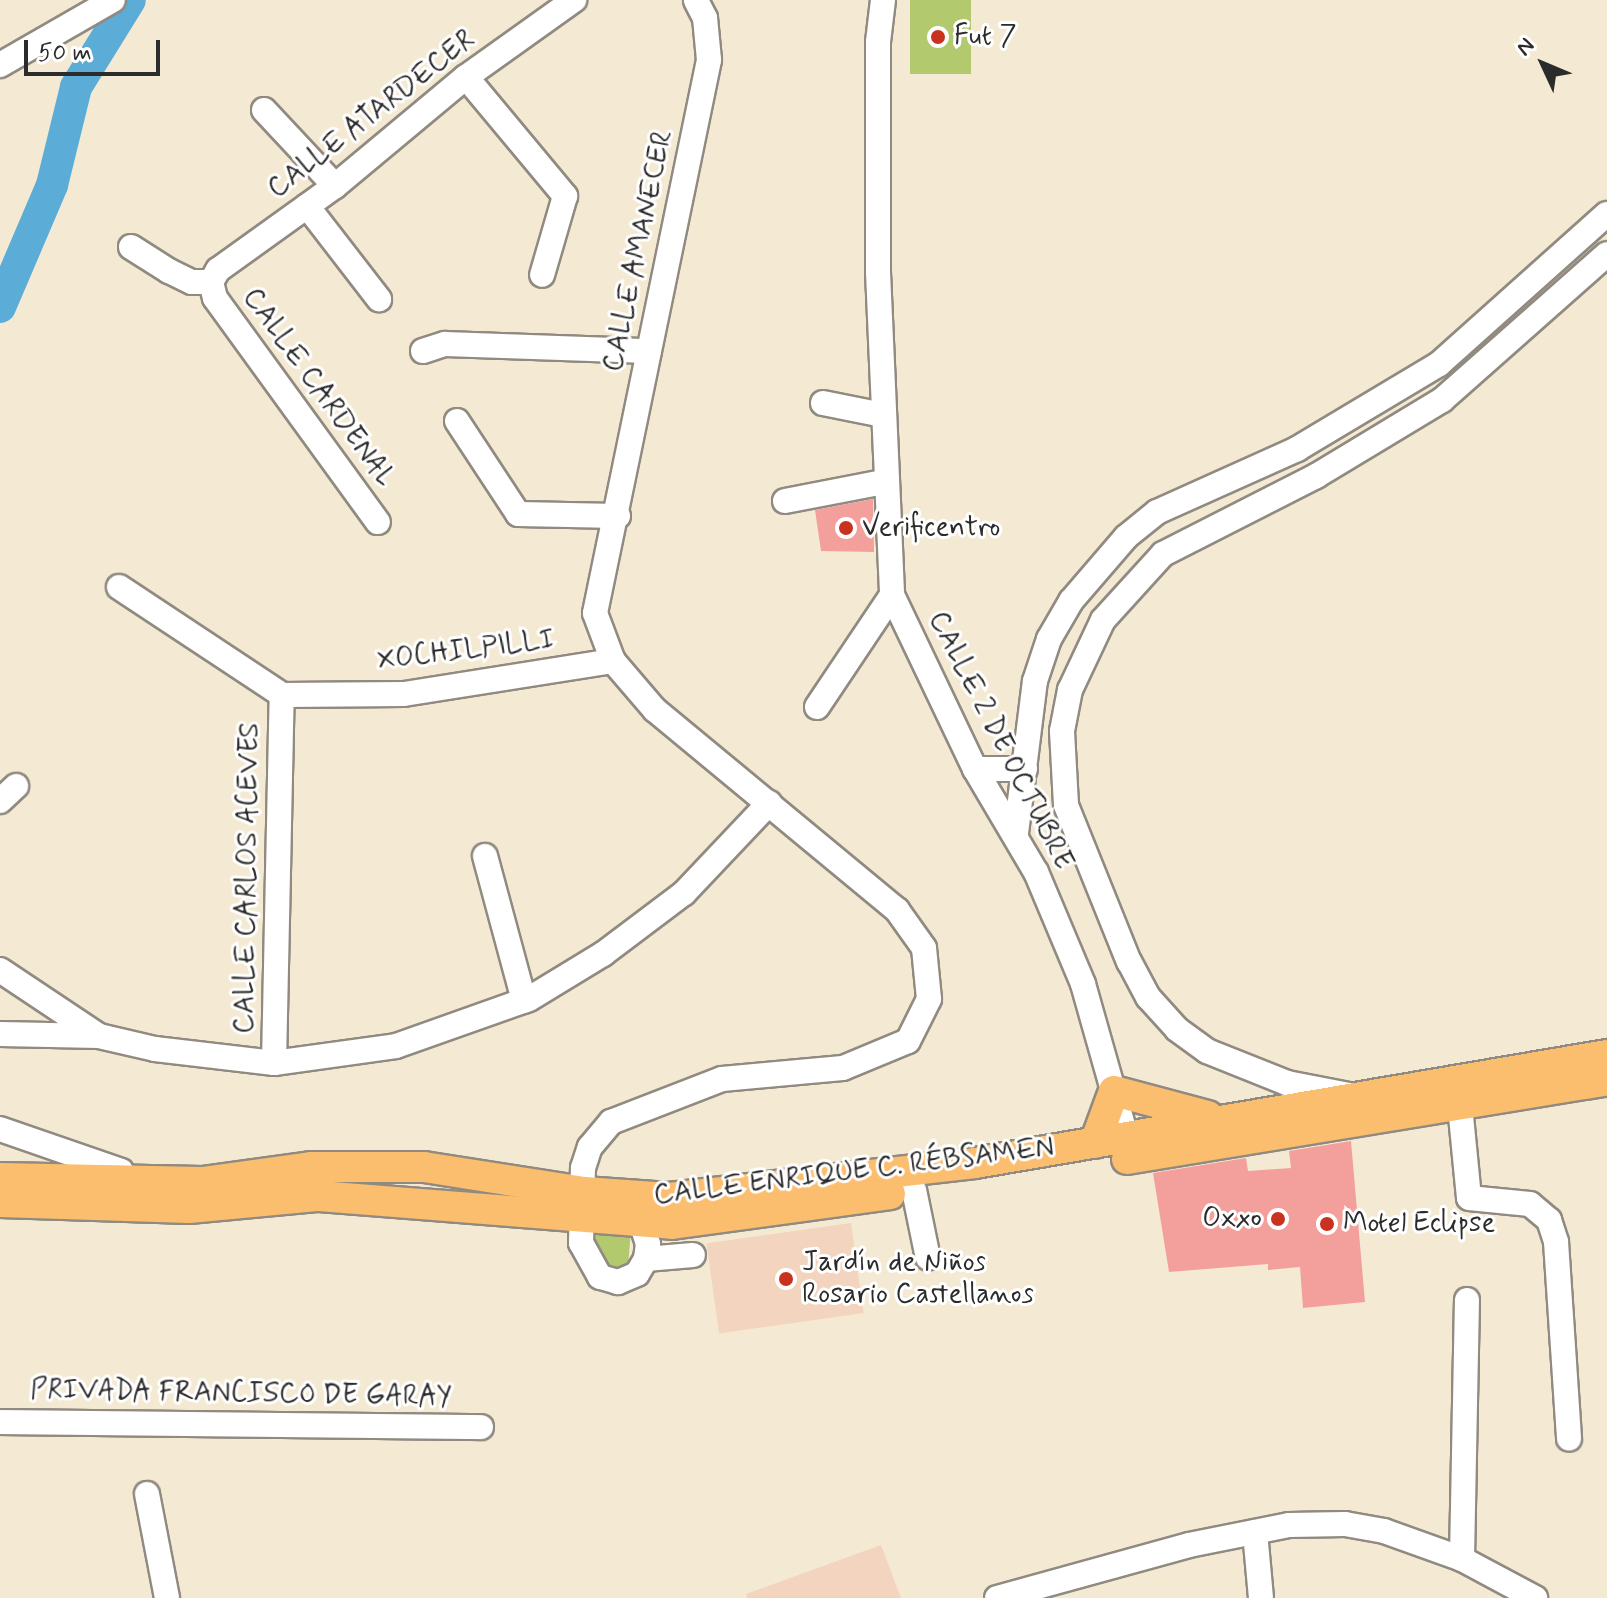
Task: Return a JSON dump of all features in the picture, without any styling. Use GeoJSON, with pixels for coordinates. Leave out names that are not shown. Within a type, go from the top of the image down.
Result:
{"type":"FeatureCollection","features":[{"type":"Feature","properties":{"kind":"main road","name":"CALLE ENRIQUE C. RÉBSAMEN"},"geometry":{"type":"LineString","coordinates":[[637,1210],[669,1198],[899,1173],[1095,1143],[1135,1148],[1238,1119],[1370,1099],[1607,1055]]}},
{"type":"Feature","properties":{"kind":"main road","name":"CALLE ENRIQUE C. RÉBSAMEN"},"geometry":{"type":"LineString","coordinates":[[0,1202],[189,1208],[319,1196],[584,1205],[637,1210],[672,1224],[914,1190],[1135,1148],[1460,1106],[1607,1080]]}},
{"type":"Feature","properties":{"kind":"main road"},"geometry":{"type":"LineString","coordinates":[[1095,1143],[1114,1091],[1196,1115],[1238,1119]]}},
{"type":"Feature","properties":{"kind":"main road","name":"CALLE ENRIQUE C. RÉBSAMEN"},"geometry":{"type":"LineString","coordinates":[[0,1178],[122,1175],[202,1182],[271,1173],[424,1167],[584,1205]]}},
{"type":"Feature","properties":{"kind":"street","name":"CALLE ATARDECER"},"geometry":{"type":"LineString","coordinates":[[211,282],[218,270],[335,186],[466,77],[574,0]]}},
{"type":"Feature","properties":{"kind":"street","name":"CALLE AMANECER"},"geometry":{"type":"LineString","coordinates":[[584,1205],[583,1168],[590,1147],[611,1122],[722,1079],[843,1068],[908,1041],[929,999],[924,948],[897,910],[655,710],[613,661],[595,613],[618,516],[709,60],[705,18],[696,0]]}},
{"type":"Feature","properties":{"kind":"street","name":"CALLE 2 DE OCTUBRE"},"geometry":{"type":"LineString","coordinates":[[883,0],[878,42],[878,257],[884,482],[892,595],[975,769],[1016,833],[1083,984],[1114,1091],[1135,1148]]}},
{"type":"Feature","properties":{"kind":"street"},"geometry":{"type":"LineString","coordinates":[[0,65],[100,5]]}},
{"type":"Feature","properties":{"kind":"street"},"geometry":{"type":"LineString","coordinates":[[466,77],[565,196],[542,275]]}},
{"type":"Feature","properties":{"kind":"street"},"geometry":{"type":"LineString","coordinates":[[264,110],[335,186]]}},
{"type":"Feature","properties":{"kind":"street"},"geometry":{"type":"LineString","coordinates":[[307,206],[379,299]]}},
{"type":"Feature","properties":{"kind":"street"},"geometry":{"type":"LineString","coordinates":[[1016,833],[1035,681],[1049,639],[1071,601],[1126,537],[1157,512],[1297,449],[1396,393],[1439,364],[1607,214]]}},
{"type":"Feature","properties":{"kind":"street","name":"CALLE CARDENAL"},"geometry":{"type":"LineString","coordinates":[[131,247],[180,277],[211,282],[215,298],[378,522]]}},
{"type":"Feature","properties":{"kind":"street"},"geometry":{"type":"LineString","coordinates":[[1370,1099],[1287,1083],[1207,1051],[1177,1029],[1148,997],[1075,836],[1061,772],[1062,731],[1085,651],[1103,620],[1163,554],[1316,476],[1442,400],[1607,254]]}},
{"type":"Feature","properties":{"kind":"street"},"geometry":{"type":"LineString","coordinates":[[423,351],[445,344],[649,351]]}},
{"type":"Feature","properties":{"kind":"street"},"geometry":{"type":"LineString","coordinates":[[1396,393],[1412,418]]}},
{"type":"Feature","properties":{"kind":"street"},"geometry":{"type":"LineString","coordinates":[[823,403],[883,415]]}},
{"type":"Feature","properties":{"kind":"street"},"geometry":{"type":"LineString","coordinates":[[457,421],[518,514],[618,516]]}},
{"type":"Feature","properties":{"kind":"street"},"geometry":{"type":"LineString","coordinates":[[785,501],[884,482]]}},
{"type":"Feature","properties":{"kind":"street"},"geometry":{"type":"LineString","coordinates":[[119,587],[282,695]]}},
{"type":"Feature","properties":{"kind":"street"},"geometry":{"type":"LineString","coordinates":[[817,707],[892,595]]}},
{"type":"Feature","properties":{"kind":"street","name":"XOCHILPILLI"},"geometry":{"type":"LineString","coordinates":[[282,695],[404,694],[613,661]]}},
{"type":"Feature","properties":{"kind":"street","name":"CALLE CARLOS ACEVES"},"geometry":{"type":"LineString","coordinates":[[274,1063],[282,695]]}},
{"type":"Feature","properties":{"kind":"street"},"geometry":{"type":"LineString","coordinates":[[975,769],[1025,769]]}},
{"type":"Feature","properties":{"kind":"street"},"geometry":{"type":"LineString","coordinates":[[0,1034],[99,1036],[155,1049],[274,1063],[396,1046],[524,1001],[603,954],[684,893],[769,803]]}},
{"type":"Feature","properties":{"kind":"street"},"geometry":{"type":"LineString","coordinates":[[485,856],[524,1001]]}},
{"type":"Feature","properties":{"kind":"street"},"geometry":{"type":"LineString","coordinates":[[0,970],[99,1036]]}},
{"type":"Feature","properties":{"kind":"street"},"geometry":{"type":"LineString","coordinates":[[1460,1106],[1469,1198],[1530,1204],[1549,1220],[1556,1242],[1569,1439]]}},
{"type":"Feature","properties":{"kind":"street"},"geometry":{"type":"LineString","coordinates":[[0,1129],[122,1175]]}},
{"type":"Feature","properties":{"kind":"street"},"geometry":{"type":"LineString","coordinates":[[914,1190],[928,1258]]}},
{"type":"Feature","properties":{"kind":"street"},"geometry":{"type":"LineString","coordinates":[[584,1205],[581,1243],[588,1264],[600,1277],[618,1282],[637,1274],[646,1259],[637,1210]]}},
{"type":"Feature","properties":{"kind":"street"},"geometry":{"type":"LineString","coordinates":[[646,1259],[693,1255]]}},
{"type":"Feature","properties":{"kind":"street"},"geometry":{"type":"LineString","coordinates":[[1462,1559],[1467,1300]]}},
{"type":"Feature","properties":{"kind":"street","name":"PRIVADA FRANCISCO DE GARAY"},"geometry":{"type":"LineString","coordinates":[[0,1422],[481,1427]]}},
{"type":"Feature","properties":{"kind":"street"},"geometry":{"type":"LineString","coordinates":[[147,1494],[167,1598]]}},
{"type":"Feature","properties":{"kind":"street"},"geometry":{"type":"LineString","coordinates":[[997,1598],[1255,1532],[1345,1524],[1384,1531],[1462,1559],[1535,1598]]}},
{"type":"Feature","properties":{"kind":"street"},"geometry":{"type":"LineString","coordinates":[[1255,1532],[1261,1598]]}},
{"type":"Feature","properties":{"kind":"shaded area","name":"Jardín de Niños Rosario Castellanos"},"geometry":{"type":"Polygon","coordinates":[[[851,1223],[864,1313],[719,1333],[706,1243],[851,1223]]]}},
{"type":"Feature","properties":{"kind":"shaded area"},"geometry":{"type":"Polygon","coordinates":[[[881,1545],[901,1598],[747,1598],[746,1594],[881,1545]]]}},
{"type":"Feature","properties":{"kind":"green space","name":"Fut 7"},"geometry":{"type":"Polygon","coordinates":[[[910,0],[971,0],[971,74],[910,74],[910,0]]]}},
{"type":"Feature","properties":{"kind":"green space"},"geometry":{"type":"Polygon","coordinates":[[[595,1229],[631,1230],[628,1266],[609,1269],[595,1257],[595,1229]]]}},
{"type":"Feature","properties":{"kind":"building","name":"Verificentro"},"geometry":{"type":"Polygon","coordinates":[[[873,499],[874,552],[821,551],[815,510],[873,499]]]}},
{"type":"Feature","properties":{"kind":"building"},"geometry":{"type":"Polygon","coordinates":[[[1351,1141],[1365,1302],[1303,1308],[1300,1267],[1268,1270],[1268,1264],[1169,1272],[1153,1173],[1246,1158],[1248,1171],[1291,1168],[1289,1151],[1351,1141]]]}},
{"type":"Feature","properties":{"kind":"waterway"},"geometry":{"type":"LineString","coordinates":[[0,307],[52,185],[76,87],[130,0]]}},
{"type":"Feature","properties":{"kind":"place","name":"Fut 7"},"geometry":{"type":"Point","coordinates":[938,37]}},
{"type":"Feature","properties":{"kind":"place","name":"Verificentro"},"geometry":{"type":"Point","coordinates":[846,528]}},
{"type":"Feature","properties":{"kind":"place","name":"Oxxo"},"geometry":{"type":"Point","coordinates":[1278,1219]}},
{"type":"Feature","properties":{"kind":"place","name":"Motel Eclipse"},"geometry":{"type":"Point","coordinates":[1327,1224]}},
{"type":"Feature","properties":{"kind":"place","name":"Jardín de Niños Rosario Castellanos"},"geometry":{"type":"Point","coordinates":[786,1279]}}]}
